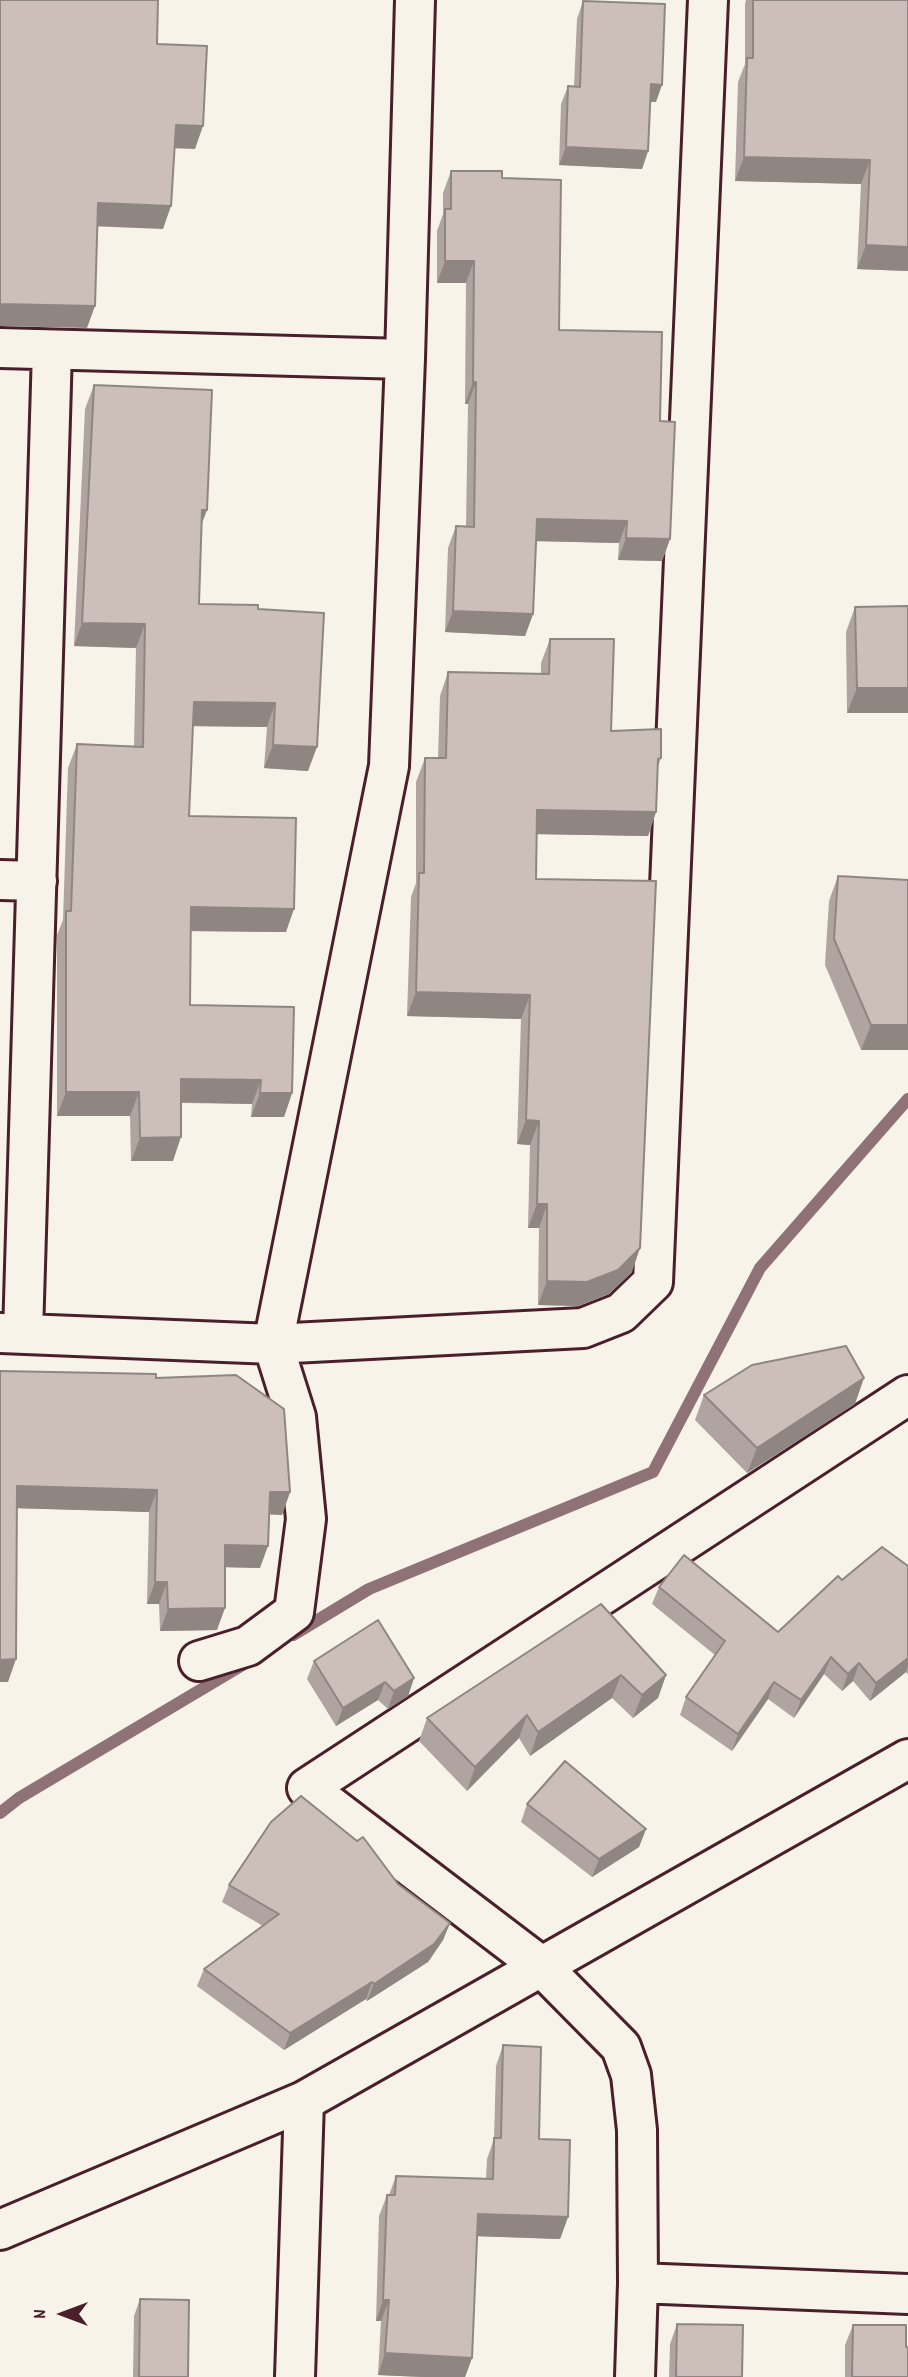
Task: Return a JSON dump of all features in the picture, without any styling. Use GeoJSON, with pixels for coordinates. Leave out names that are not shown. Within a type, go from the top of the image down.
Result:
{"type":"FeatureCollection","features":[{"type":"Feature","properties":{"kind":"street"},"geometry":{"type":"LineString","coordinates":[[199,1661],[248,1646],[294,1612],[306,1519],[296,1417],[273,1344],[389,766],[405,359],[415,0]]}},
{"type":"Feature","properties":{"kind":"street"},"geometry":{"type":"LineString","coordinates":[[52,349],[18,880],[12,1334],[273,1344],[583,1328],[621,1313],[653,1282],[708,0]]}},
{"type":"Feature","properties":{"kind":"street"},"geometry":{"type":"LineString","coordinates":[[0,348],[405,359]]}},
{"type":"Feature","properties":{"kind":"street"},"geometry":{"type":"LineString","coordinates":[[635,2377],[638,2283],[637,2130],[631,2075],[621,2048],[541,1966],[307,1788],[908,1395]]}},
{"type":"Feature","properties":{"kind":"street"},"geometry":{"type":"LineString","coordinates":[[0,2230],[304,2101],[908,1759]]}},
{"type":"Feature","properties":{"kind":"street"},"geometry":{"type":"LineString","coordinates":[[295,2377],[304,2101]]}},
{"type":"Feature","properties":{"kind":"street"},"geometry":{"type":"LineString","coordinates":[[638,2283],[908,2294]]}},
{"type":"Feature","properties":{"kind":"building"},"geometry":{"type":"Polygon","coordinates":[[[0,0],[158,0],[157,44],[207,46],[203,126],[176,125],[171,206],[98,203],[95,306],[0,304],[0,0]]]}},
{"type":"Feature","properties":{"kind":"building"},"geometry":{"type":"Polygon","coordinates":[[[753,0],[908,0],[908,247],[866,245],[870,160],[744,157],[747,58],[753,58],[753,0]]]}},
{"type":"Feature","properties":{"kind":"building"},"geometry":{"type":"Polygon","coordinates":[[[583,1],[665,4],[662,85],[651,84],[648,151],[566,147],[568,86],[580,87],[583,1]]]}},
{"type":"Feature","properties":{"kind":"building"},"geometry":{"type":"Polygon","coordinates":[[[451,171],[502,171],[502,178],[561,180],[559,330],[662,332],[660,421],[675,422],[670,539],[626,538],[627,521],[537,519],[533,614],[453,611],[456,526],[474,527],[476,382],[473,382],[474,261],[445,261],[445,209],[451,209],[451,171]]]}},
{"type":"Feature","properties":{"kind":"building"},"geometry":{"type":"Polygon","coordinates":[[[94,385],[212,390],[207,510],[202,510],[199,604],[258,605],[258,609],[324,613],[317,747],[273,745],[275,703],[194,702],[189,816],[296,818],[294,909],[191,907],[190,1005],[294,1007],[292,1093],[260,1093],[261,1080],[181,1079],[181,1137],[140,1138],[139,1092],[66,1092],[66,911],[71,911],[77,744],[143,747],[145,624],[82,623],[94,385]]]}},
{"type":"Feature","properties":{"kind":"building"},"geometry":{"type":"Polygon","coordinates":[[[908,606],[908,688],[857,688],[855,607],[908,606]]]}},
{"type":"Feature","properties":{"kind":"building"},"geometry":{"type":"Polygon","coordinates":[[[550,639],[614,639],[611,731],[661,729],[656,812],[537,810],[536,879],[656,881],[640,1248],[618,1270],[587,1282],[547,1281],[547,1204],[537,1204],[539,1121],[526,1120],[530,995],[416,992],[419,873],[424,873],[425,758],[446,758],[448,672],[549,674],[550,639]]]}},
{"type":"Feature","properties":{"kind":"building"},"geometry":{"type":"Polygon","coordinates":[[[838,876],[908,880],[908,1025],[871,1025],[834,939],[838,876]]]}},
{"type":"Feature","properties":{"kind":"building"},"geometry":{"type":"Polygon","coordinates":[[[846,1346],[864,1378],[757,1448],[704,1395],[752,1365],[846,1346]]]}},
{"type":"Feature","properties":{"kind":"building"},"geometry":{"type":"Polygon","coordinates":[[[0,1371],[156,1374],[156,1378],[236,1375],[284,1409],[290,1492],[270,1492],[268,1546],[225,1545],[225,1608],[168,1609],[167,1582],[155,1582],[157,1490],[17,1486],[16,1659],[0,1660],[0,1371]]]}},
{"type":"Feature","properties":{"kind":"building"},"geometry":{"type":"Polygon","coordinates":[[[882,1547],[908,1566],[908,1658],[876,1683],[859,1663],[848,1674],[831,1657],[801,1700],[774,1682],[738,1734],[686,1697],[725,1641],[659,1587],[684,1555],[778,1632],[838,1576],[842,1580],[882,1547]]]}},
{"type":"Feature","properties":{"kind":"building"},"geometry":{"type":"Polygon","coordinates":[[[601,1604],[666,1675],[642,1695],[621,1675],[538,1732],[527,1715],[475,1767],[427,1718],[601,1604]]]}},
{"type":"Feature","properties":{"kind":"building"},"geometry":{"type":"Polygon","coordinates":[[[378,1620],[414,1678],[394,1691],[385,1682],[343,1708],[314,1661],[378,1620]]]}},
{"type":"Feature","properties":{"kind":"building"},"geometry":{"type":"Polygon","coordinates":[[[565,1761],[646,1829],[599,1859],[527,1804],[565,1761]]]}},
{"type":"Feature","properties":{"kind":"building"},"geometry":{"type":"Polygon","coordinates":[[[301,1796],[357,1841],[363,1837],[398,1884],[450,1923],[434,1944],[374,1984],[372,1982],[290,2033],[204,1969],[279,1914],[229,1885],[271,1822],[301,1796]]]}},
{"type":"Feature","properties":{"kind":"building"},"geometry":{"type":"Polygon","coordinates":[[[503,2045],[541,2047],[539,2139],[570,2140],[568,2217],[478,2214],[472,2358],[385,2353],[389,2300],[383,2300],[387,2195],[395,2195],[396,2176],[493,2179],[494,2138],[501,2138],[503,2045]]]}},
{"type":"Feature","properties":{"kind":"building"},"geometry":{"type":"Polygon","coordinates":[[[140,2299],[189,2300],[188,2377],[139,2377],[140,2299]]]}},
{"type":"Feature","properties":{"kind":"building"},"geometry":{"type":"Polygon","coordinates":[[[677,2324],[743,2325],[742,2377],[676,2377],[677,2324]]]}},
{"type":"Feature","properties":{"kind":"building"},"geometry":{"type":"Polygon","coordinates":[[[853,2325],[906,2325],[908,2377],[852,2377],[853,2325]]]}},
{"type":"Feature","properties":{"kind":"waterway"},"geometry":{"type":"LineString","coordinates":[[293,1635],[369,1589],[653,1472],[760,1268],[908,1099]]}},
{"type":"Feature","properties":{"kind":"waterway"},"geometry":{"type":"LineString","coordinates":[[0,1813],[19,1798],[244,1664]]}}]}
